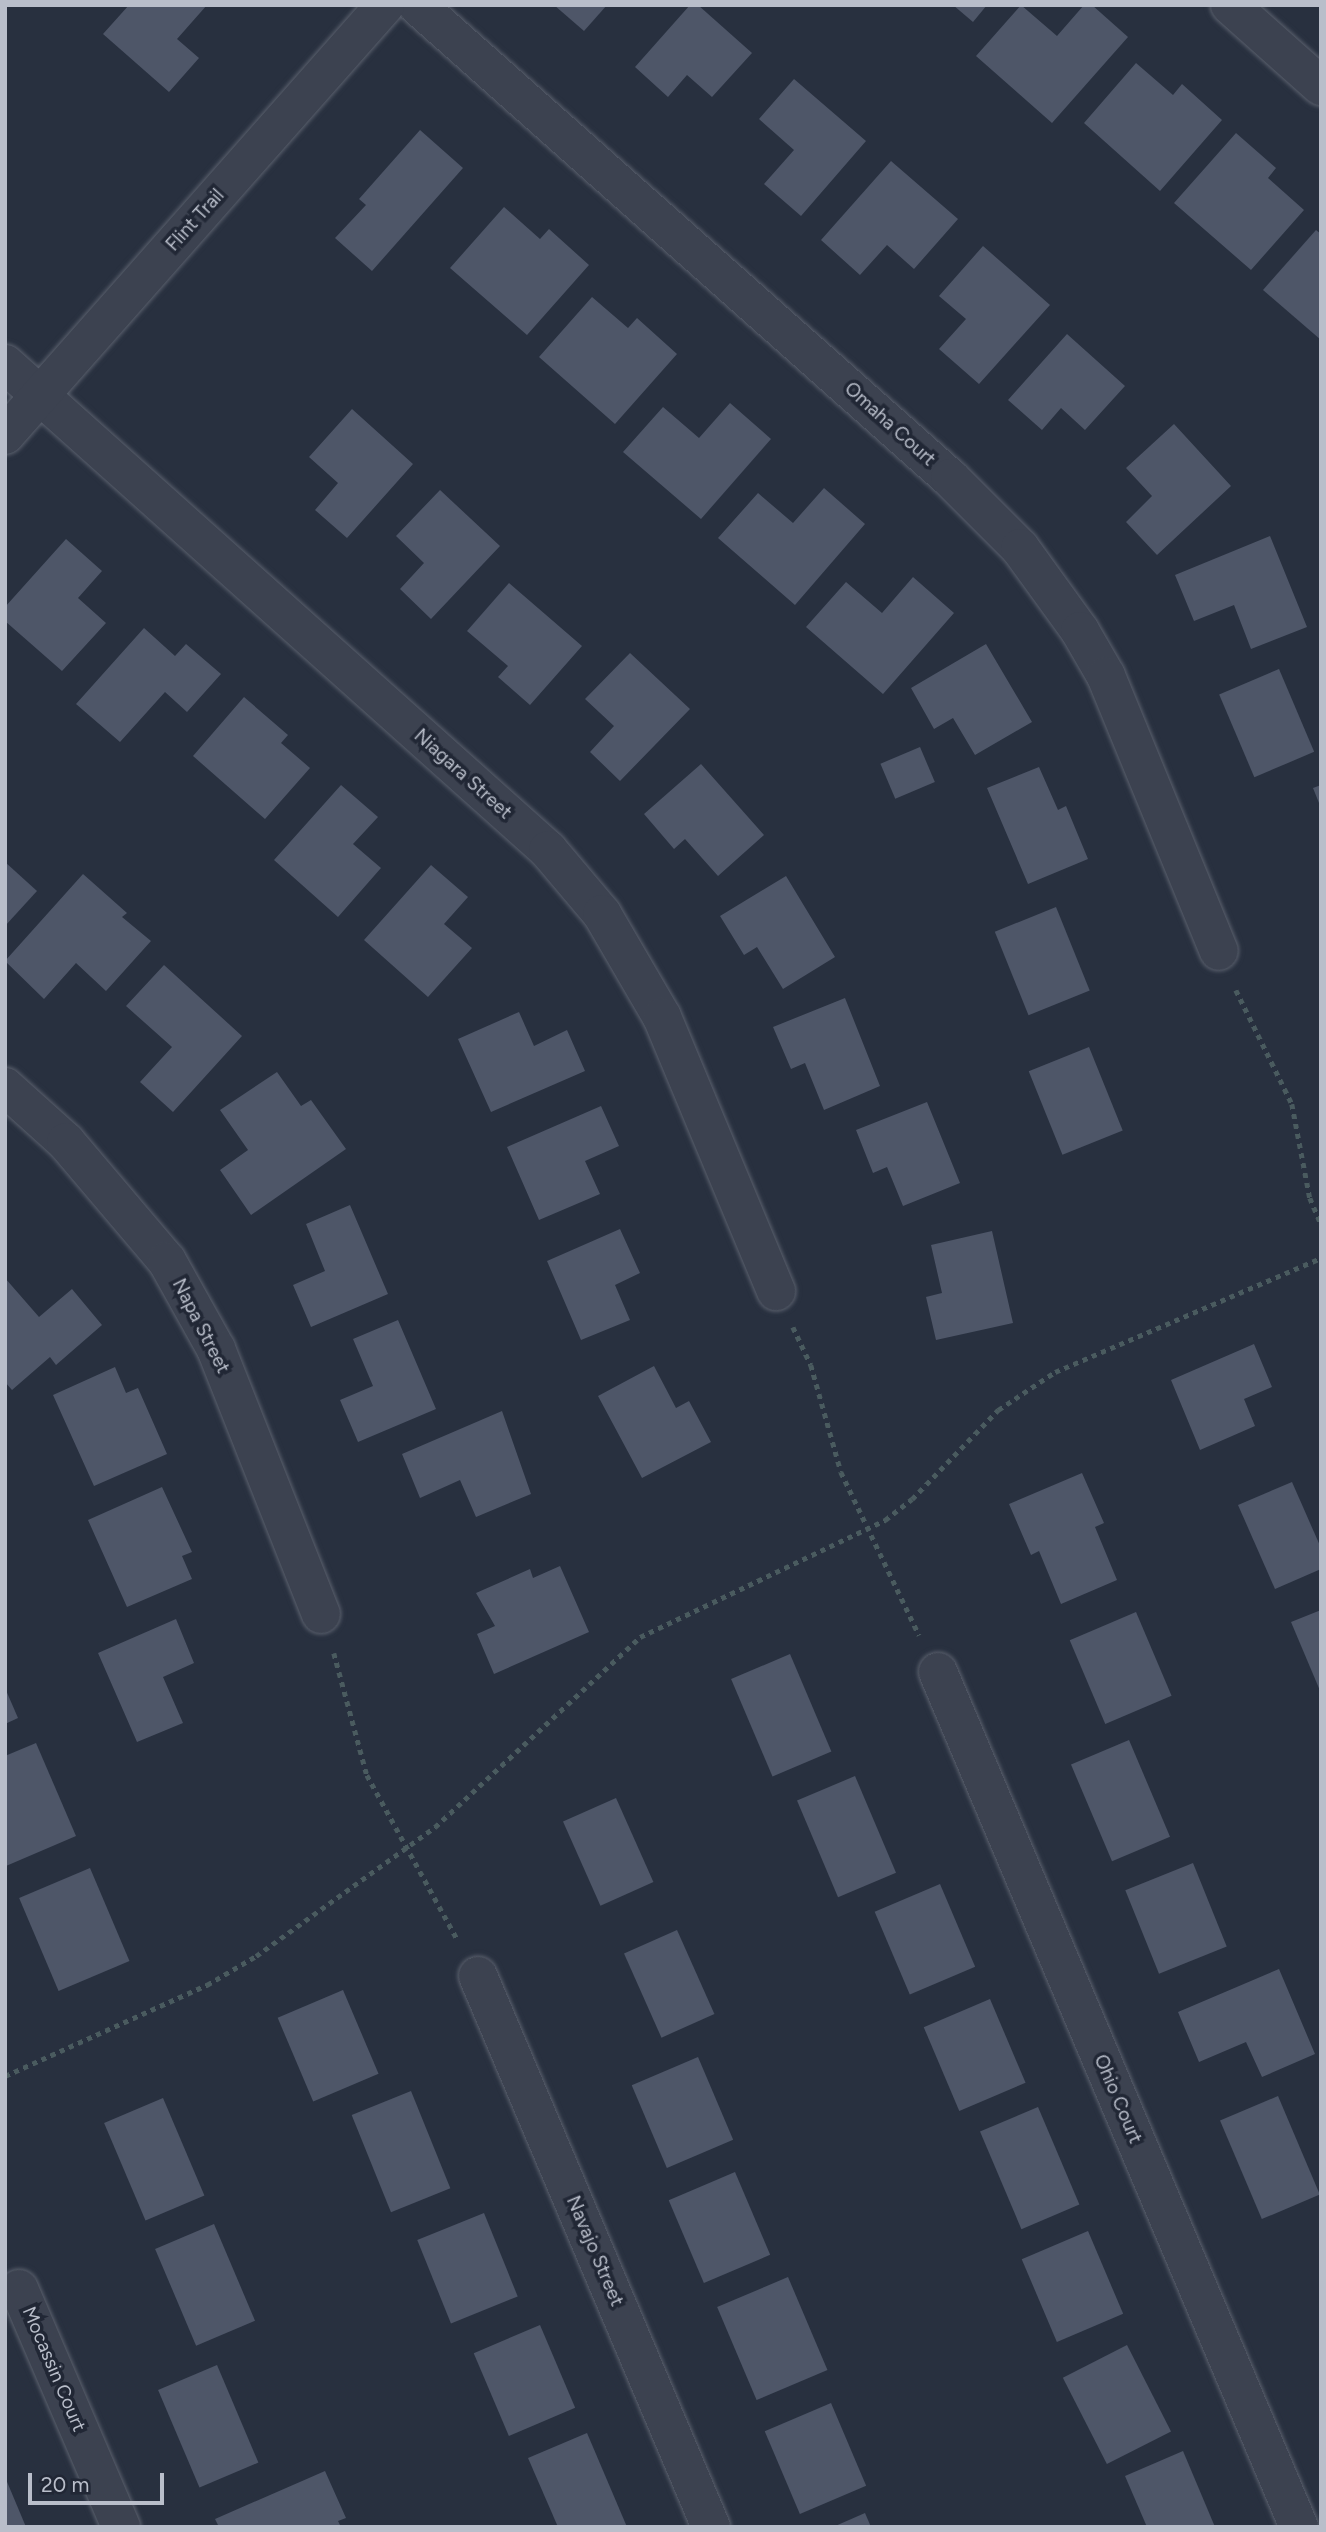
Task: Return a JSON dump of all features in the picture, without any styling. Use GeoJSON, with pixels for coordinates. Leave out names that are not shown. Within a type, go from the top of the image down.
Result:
{"type":"FeatureCollection","features":[{"type":"Feature","properties":{"kind":"street","name":"Flint Trail"},"geometry":{"type":"LineString","coordinates":[[5,435],[386,5]]}},
{"type":"Feature","properties":{"kind":"street","name":"Omaha Court"},"geometry":{"type":"LineString","coordinates":[[417,5],[950,478],[1020,548],[1080,631],[1106,676],[1219,951]]}},
{"type":"Feature","properties":{"kind":"street"},"geometry":{"type":"LineString","coordinates":[[1230,5],[1321,86]]}},
{"type":"Feature","properties":{"kind":"street","name":"Niagara Street"},"geometry":{"type":"LineString","coordinates":[[5,364],[548,850],[602,914],[662,1017],[776,1291]]}},
{"type":"Feature","properties":{"kind":"street","name":"Napa Street"},"geometry":{"type":"LineString","coordinates":[[5,1087],[66,1142],[167,1261],[216,1349],[321,1614]]}},
{"type":"Feature","properties":{"kind":"street","name":"Ohio Court"},"geometry":{"type":"LineString","coordinates":[[937,1672],[1299,2527]]}},
{"type":"Feature","properties":{"kind":"street","name":"Navajo Street"},"geometry":{"type":"LineString","coordinates":[[478,1976],[711,2527]]}},
{"type":"Feature","properties":{"kind":"street","name":"Mocassin Court"},"geometry":{"type":"LineString","coordinates":[[19,2289],[121,2527]]}},
{"type":"Feature","properties":{"kind":"path"},"geometry":{"type":"LineString","coordinates":[[1219,951],[1292,1104],[1310,1198],[1321,1224]]}},
{"type":"Feature","properties":{"kind":"path"},"geometry":{"type":"LineString","coordinates":[[5,2076],[207,1985],[256,1956],[446,1817],[640,1637],[870,1528],[912,1499],[998,1410],[1055,1372],[1321,1258]]}},
{"type":"Feature","properties":{"kind":"path"},"geometry":{"type":"LineString","coordinates":[[776,1291],[811,1365],[841,1472],[937,1672]]}},
{"type":"Feature","properties":{"kind":"path"},"geometry":{"type":"LineString","coordinates":[[321,1614],[367,1775],[478,1976]]}},
{"type":"Feature","properties":{"kind":"building"},"geometry":{"type":"Polygon","coordinates":[[[129,5],[207,5],[177,39],[199,58],[169,92],[103,34],[129,5]]]}},
{"type":"Feature","properties":{"kind":"building"},"geometry":{"type":"Polygon","coordinates":[[[554,5],[607,5],[584,31],[554,5]]]}},
{"type":"Feature","properties":{"kind":"building"},"geometry":{"type":"Polygon","coordinates":[[[690,5],[698,5],[752,53],[712,97],[687,75],[668,97],[635,67],[690,5]]]}},
{"type":"Feature","properties":{"kind":"building"},"geometry":{"type":"Polygon","coordinates":[[[953,5],[987,5],[973,22],[953,5]]]}},
{"type":"Feature","properties":{"kind":"building"},"geometry":{"type":"Polygon","coordinates":[[[1021,5],[1057,36],[1084,5],[1092,5],[1128,37],[1052,123],[976,56],[1021,5]]]}},
{"type":"Feature","properties":{"kind":"building"},"geometry":{"type":"Polygon","coordinates":[[[1136,63],[1173,95],[1182,84],[1222,120],[1160,191],[1084,123],[1136,63]]]}},
{"type":"Feature","properties":{"kind":"building"},"geometry":{"type":"Polygon","coordinates":[[[794,79],[866,141],[801,216],[764,184],[794,150],[759,119],[794,79]]]}},
{"type":"Feature","properties":{"kind":"building"},"geometry":{"type":"Polygon","coordinates":[[[420,130],[463,168],[372,271],[335,238],[366,205],[359,199],[420,130]]]}},
{"type":"Feature","properties":{"kind":"building"},"geometry":{"type":"Polygon","coordinates":[[[1236,133],[1276,168],[1268,178],[1304,210],[1251,270],[1174,203],[1236,133]]]}},
{"type":"Feature","properties":{"kind":"building"},"geometry":{"type":"Polygon","coordinates":[[[891,161],[958,219],[914,269],[887,245],[860,275],[821,240],[891,161]]]}},
{"type":"Feature","properties":{"kind":"building"},"geometry":{"type":"Polygon","coordinates":[[[504,207],[540,239],[549,229],[589,265],[527,335],[450,268],[504,207]]]}},
{"type":"Feature","properties":{"kind":"building"},"geometry":{"type":"Polygon","coordinates":[[[1316,230],[1321,234],[1321,340],[1263,290],[1316,230]]]}},
{"type":"Feature","properties":{"kind":"building"},"geometry":{"type":"Polygon","coordinates":[[[983,246],[1050,305],[979,384],[939,349],[966,319],[939,296],[983,246]]]}},
{"type":"Feature","properties":{"kind":"building"},"geometry":{"type":"Polygon","coordinates":[[[592,297],[628,328],[637,318],[677,354],[615,424],[539,357],[592,297]]]}},
{"type":"Feature","properties":{"kind":"building"},"geometry":{"type":"Polygon","coordinates":[[[1067,334],[1125,386],[1085,430],[1061,408],[1042,430],[1008,400],[1067,334]]]}},
{"type":"Feature","properties":{"kind":"building"},"geometry":{"type":"Polygon","coordinates":[[[730,403],[771,439],[701,519],[623,452],[663,407],[699,438],[730,403]]]}},
{"type":"Feature","properties":{"kind":"building"},"geometry":{"type":"Polygon","coordinates":[[[352,409],[413,464],[347,538],[315,510],[338,483],[309,457],[352,409]]]}},
{"type":"Feature","properties":{"kind":"building"},"geometry":{"type":"Polygon","coordinates":[[[1174,424],[1231,486],[1157,555],[1126,522],[1152,496],[1126,468],[1174,424]]]}},
{"type":"Feature","properties":{"kind":"building"},"geometry":{"type":"Polygon","coordinates":[[[824,488],[865,524],[795,605],[718,538],[758,493],[793,523],[824,488]]]}},
{"type":"Feature","properties":{"kind":"building"},"geometry":{"type":"Polygon","coordinates":[[[440,490],[500,546],[431,619],[400,589],[424,563],[396,536],[440,490]]]}},
{"type":"Feature","properties":{"kind":"building"},"geometry":{"type":"Polygon","coordinates":[[[1270,536],[1307,627],[1251,649],[1234,605],[1194,621],[1175,575],[1270,536]]]}},
{"type":"Feature","properties":{"kind":"building"},"geometry":{"type":"Polygon","coordinates":[[[66,539],[102,571],[78,598],[106,623],[62,671],[5,621],[5,607],[66,539]]]}},
{"type":"Feature","properties":{"kind":"building"},"geometry":{"type":"Polygon","coordinates":[[[913,577],[954,613],[883,694],[806,627],[846,582],[882,613],[913,577]]]}},
{"type":"Feature","properties":{"kind":"building"},"geometry":{"type":"Polygon","coordinates":[[[509,583],[582,646],[530,705],[498,677],[508,666],[467,631],[509,583]]]}},
{"type":"Feature","properties":{"kind":"building"},"geometry":{"type":"Polygon","coordinates":[[[144,628],[175,656],[186,644],[221,674],[187,712],[165,692],[120,742],[76,704],[144,628]]]}},
{"type":"Feature","properties":{"kind":"building"},"geometry":{"type":"Polygon","coordinates":[[[986,644],[1032,722],[975,755],[953,718],[934,729],[911,688],[986,644]]]}},
{"type":"Feature","properties":{"kind":"building"},"geometry":{"type":"Polygon","coordinates":[[[630,653],[690,709],[620,781],[590,752],[614,726],[585,699],[630,653]]]}},
{"type":"Feature","properties":{"kind":"building"},"geometry":{"type":"Polygon","coordinates":[[[1279,669],[1314,752],[1254,777],[1219,694],[1279,669]]]}},
{"type":"Feature","properties":{"kind":"building"},"geometry":{"type":"Polygon","coordinates":[[[244,697],[288,735],[281,743],[310,768],[265,819],[193,756],[244,697]]]}},
{"type":"Feature","properties":{"kind":"building"},"geometry":{"type":"Polygon","coordinates":[[[920,747],[935,782],[895,799],[880,764],[920,747]]]}},
{"type":"Feature","properties":{"kind":"building"},"geometry":{"type":"Polygon","coordinates":[[[701,764],[764,835],[718,876],[685,839],[674,849],[644,814],[701,764]]]}},
{"type":"Feature","properties":{"kind":"building"},"geometry":{"type":"Polygon","coordinates":[[[1039,767],[1058,810],[1066,806],[1088,859],[1028,884],[987,788],[1039,767]]]}},
{"type":"Feature","properties":{"kind":"building"},"geometry":{"type":"Polygon","coordinates":[[[341,785],[378,817],[353,844],[381,868],[338,917],[274,860],[341,785]]]}},
{"type":"Feature","properties":{"kind":"building"},"geometry":{"type":"Polygon","coordinates":[[[1321,785],[1321,808],[1313,788],[1321,785]]]}},
{"type":"Feature","properties":{"kind":"building"},"geometry":{"type":"Polygon","coordinates":[[[5,862],[37,891],[5,926],[5,862]]]}},
{"type":"Feature","properties":{"kind":"building"},"geometry":{"type":"Polygon","coordinates":[[[431,865],[468,897],[444,924],[472,948],[428,997],[364,940],[431,865]]]}},
{"type":"Feature","properties":{"kind":"building"},"geometry":{"type":"Polygon","coordinates":[[[83,874],[127,913],[122,917],[151,941],[106,991],[76,963],[44,999],[5,961],[83,874]]]}},
{"type":"Feature","properties":{"kind":"building"},"geometry":{"type":"Polygon","coordinates":[[[786,876],[835,957],[783,989],[757,947],[744,955],[720,916],[786,876]]]}},
{"type":"Feature","properties":{"kind":"building"},"geometry":{"type":"Polygon","coordinates":[[[1056,907],[1090,990],[1029,1015],[995,932],[1056,907]]]}},
{"type":"Feature","properties":{"kind":"building"},"geometry":{"type":"Polygon","coordinates":[[[164,965],[242,1036],[173,1112],[140,1082],[172,1047],[126,1006],[164,965]]]}},
{"type":"Feature","properties":{"kind":"building"},"geometry":{"type":"Polygon","coordinates":[[[845,998],[880,1086],[824,1110],[805,1063],[791,1069],[773,1027],[845,998]]]}},
{"type":"Feature","properties":{"kind":"building"},"geometry":{"type":"Polygon","coordinates":[[[519,1012],[534,1046],[567,1030],[585,1071],[491,1112],[458,1039],[519,1012]]]}},
{"type":"Feature","properties":{"kind":"building"},"geometry":{"type":"Polygon","coordinates":[[[1089,1047],[1123,1130],[1062,1155],[1029,1071],[1089,1047]]]}},
{"type":"Feature","properties":{"kind":"building"},"geometry":{"type":"Polygon","coordinates":[[[277,1072],[301,1106],[311,1100],[346,1149],[251,1215],[220,1170],[248,1150],[220,1110],[277,1072]]]}},
{"type":"Feature","properties":{"kind":"building"},"geometry":{"type":"Polygon","coordinates":[[[927,1102],[960,1183],[903,1206],[887,1167],[873,1173],[856,1130],[927,1102]]]}},
{"type":"Feature","properties":{"kind":"building"},"geometry":{"type":"Polygon","coordinates":[[[601,1106],[619,1146],[585,1161],[600,1194],[539,1220],[507,1147],[601,1106]]]}},
{"type":"Feature","properties":{"kind":"building"},"geometry":{"type":"Polygon","coordinates":[[[350,1205],[388,1294],[311,1327],[293,1285],[325,1271],[306,1224],[350,1205]]]}},
{"type":"Feature","properties":{"kind":"building"},"geometry":{"type":"Polygon","coordinates":[[[620,1229],[640,1273],[615,1285],[630,1320],[581,1340],[547,1261],[620,1229]]]}},
{"type":"Feature","properties":{"kind":"building"},"geometry":{"type":"Polygon","coordinates":[[[992,1231],[1013,1323],[936,1340],[926,1297],[942,1293],[931,1245],[992,1231]]]}},
{"type":"Feature","properties":{"kind":"building"},"geometry":{"type":"Polygon","coordinates":[[[5,1278],[39,1317],[72,1289],[102,1325],[56,1365],[50,1357],[12,1390],[5,1382],[5,1278]]]}},
{"type":"Feature","properties":{"kind":"building"},"geometry":{"type":"Polygon","coordinates":[[[398,1320],[436,1409],[358,1442],[340,1400],[373,1386],[353,1339],[398,1320]]]}},
{"type":"Feature","properties":{"kind":"building"},"geometry":{"type":"Polygon","coordinates":[[[1254,1344],[1272,1387],[1244,1399],[1255,1426],[1200,1450],[1171,1380],[1254,1344]]]}},
{"type":"Feature","properties":{"kind":"building"},"geometry":{"type":"Polygon","coordinates":[[[654,1366],[676,1408],[689,1401],[711,1442],[642,1478],[598,1396],[654,1366]]]}},
{"type":"Feature","properties":{"kind":"building"},"geometry":{"type":"Polygon","coordinates":[[[115,1367],[126,1393],[138,1388],[167,1454],[94,1486],[53,1395],[115,1367]]]}},
{"type":"Feature","properties":{"kind":"building"},"geometry":{"type":"Polygon","coordinates":[[[502,1411],[531,1494],[476,1517],[460,1480],[420,1498],[402,1454],[502,1411]]]}},
{"type":"Feature","properties":{"kind":"building"},"geometry":{"type":"Polygon","coordinates":[[[1082,1473],[1104,1523],[1095,1527],[1117,1580],[1061,1604],[1039,1551],[1031,1555],[1009,1504],[1082,1473]]]}},
{"type":"Feature","properties":{"kind":"building"},"geometry":{"type":"Polygon","coordinates":[[[1292,1482],[1321,1548],[1321,1569],[1275,1589],[1238,1505],[1292,1482]]]}},
{"type":"Feature","properties":{"kind":"building"},"geometry":{"type":"Polygon","coordinates":[[[162,1487],[192,1552],[182,1556],[192,1579],[127,1607],[88,1520],[162,1487]]]}},
{"type":"Feature","properties":{"kind":"building"},"geometry":{"type":"Polygon","coordinates":[[[560,1566],[589,1632],[494,1674],[477,1634],[495,1626],[476,1593],[530,1569],[533,1578],[560,1566]]]}},
{"type":"Feature","properties":{"kind":"building"},"geometry":{"type":"Polygon","coordinates":[[[1321,1610],[1321,1693],[1291,1622],[1321,1610]]]}},
{"type":"Feature","properties":{"kind":"building"},"geometry":{"type":"Polygon","coordinates":[[[1136,1612],[1172,1696],[1105,1724],[1070,1640],[1136,1612]]]}},
{"type":"Feature","properties":{"kind":"building"},"geometry":{"type":"Polygon","coordinates":[[[176,1619],[194,1663],[163,1677],[183,1723],[137,1742],[98,1653],[176,1619]]]}},
{"type":"Feature","properties":{"kind":"building"},"geometry":{"type":"Polygon","coordinates":[[[790,1654],[831,1752],[773,1777],[731,1679],[790,1654]]]}},
{"type":"Feature","properties":{"kind":"building"},"geometry":{"type":"Polygon","coordinates":[[[5,1688],[18,1718],[5,1724],[5,1688]]]}},
{"type":"Feature","properties":{"kind":"building"},"geometry":{"type":"Polygon","coordinates":[[[1129,1740],[1170,1837],[1112,1861],[1071,1765],[1129,1740]]]}},
{"type":"Feature","properties":{"kind":"building"},"geometry":{"type":"Polygon","coordinates":[[[36,1743],[76,1836],[6,1866],[5,1756],[36,1743]]]}},
{"type":"Feature","properties":{"kind":"building"},"geometry":{"type":"Polygon","coordinates":[[[855,1776],[896,1873],[838,1897],[797,1801],[855,1776]]]}},
{"type":"Feature","properties":{"kind":"building"},"geometry":{"type":"Polygon","coordinates":[[[616,1798],[653,1882],[600,1906],[563,1822],[616,1798]]]}},
{"type":"Feature","properties":{"kind":"building"},"geometry":{"type":"Polygon","coordinates":[[[1193,1863],[1227,1946],[1159,1974],[1125,1890],[1193,1863]]]}},
{"type":"Feature","properties":{"kind":"building"},"geometry":{"type":"Polygon","coordinates":[[[90,1868],[129,1961],[59,1991],[19,1898],[90,1868]]]}},
{"type":"Feature","properties":{"kind":"building"},"geometry":{"type":"Polygon","coordinates":[[[940,1884],[975,1967],[910,1995],[875,1912],[940,1884]]]}},
{"type":"Feature","properties":{"kind":"building"},"geometry":{"type":"Polygon","coordinates":[[[677,1930],[714,2014],[661,2038],[624,1954],[677,1930]]]}},
{"type":"Feature","properties":{"kind":"building"},"geometry":{"type":"Polygon","coordinates":[[[1279,1969],[1315,2054],[1262,2077],[1246,2042],[1199,2062],[1178,2012],[1279,1969]]]}},
{"type":"Feature","properties":{"kind":"building"},"geometry":{"type":"Polygon","coordinates":[[[343,1990],[379,2074],[313,2102],[278,2018],[343,1990]]]}},
{"type":"Feature","properties":{"kind":"building"},"geometry":{"type":"Polygon","coordinates":[[[990,1999],[1026,2083],[959,2111],[924,2027],[990,1999]]]}},
{"type":"Feature","properties":{"kind":"building"},"geometry":{"type":"Polygon","coordinates":[[[698,2057],[733,2140],[667,2168],[632,2085],[698,2057]]]}},
{"type":"Feature","properties":{"kind":"building"},"geometry":{"type":"Polygon","coordinates":[[[411,2091],[450,2188],[391,2212],[352,2115],[411,2091]]]}},
{"type":"Feature","properties":{"kind":"building"},"geometry":{"type":"Polygon","coordinates":[[[1278,2096],[1320,2194],[1262,2219],[1220,2121],[1278,2096]]]}},
{"type":"Feature","properties":{"kind":"building"},"geometry":{"type":"Polygon","coordinates":[[[163,2098],[204,2196],[146,2221],[104,2123],[163,2098]]]}},
{"type":"Feature","properties":{"kind":"building"},"geometry":{"type":"Polygon","coordinates":[[[1038,2107],[1079,2205],[1021,2229],[980,2132],[1038,2107]]]}},
{"type":"Feature","properties":{"kind":"building"},"geometry":{"type":"Polygon","coordinates":[[[735,2172],[770,2255],[704,2283],[669,2200],[735,2172]]]}},
{"type":"Feature","properties":{"kind":"building"},"geometry":{"type":"Polygon","coordinates":[[[484,2213],[518,2296],[451,2323],[417,2240],[484,2213]]]}},
{"type":"Feature","properties":{"kind":"building"},"geometry":{"type":"Polygon","coordinates":[[[214,2224],[255,2321],[196,2346],[155,2249],[214,2224]]]}},
{"type":"Feature","properties":{"kind":"building"},"geometry":{"type":"Polygon","coordinates":[[[1088,2231],[1123,2314],[1057,2342],[1022,2259],[1088,2231]]]}},
{"type":"Feature","properties":{"kind":"building"},"geometry":{"type":"Polygon","coordinates":[[[788,2277],[827,2370],[757,2400],[717,2307],[788,2277]]]}},
{"type":"Feature","properties":{"kind":"building"},"geometry":{"type":"Polygon","coordinates":[[[540,2325],[575,2408],[509,2436],[474,2353],[540,2325]]]}},
{"type":"Feature","properties":{"kind":"building"},"geometry":{"type":"Polygon","coordinates":[[[1127,2345],[1171,2431],[1107,2464],[1063,2378],[1127,2345]]]}},
{"type":"Feature","properties":{"kind":"building"},"geometry":{"type":"Polygon","coordinates":[[[217,2365],[258,2463],[200,2488],[158,2390],[217,2365]]]}},
{"type":"Feature","properties":{"kind":"building"},"geometry":{"type":"Polygon","coordinates":[[[831,2403],[866,2486],[800,2514],[765,2431],[831,2403]]]}},
{"type":"Feature","properties":{"kind":"building"},"geometry":{"type":"Polygon","coordinates":[[[587,2433],[627,2527],[558,2527],[528,2458],[587,2433]]]}},
{"type":"Feature","properties":{"kind":"building"},"geometry":{"type":"Polygon","coordinates":[[[1183,2451],[1215,2527],[1147,2527],[1125,2476],[1183,2451]]]}},
{"type":"Feature","properties":{"kind":"building"},"geometry":{"type":"Polygon","coordinates":[[[325,2471],[346,2518],[338,2521],[341,2527],[219,2527],[215,2519],[325,2471]]]}},
{"type":"Feature","properties":{"kind":"building"},"geometry":{"type":"Polygon","coordinates":[[[5,2477],[26,2527],[5,2527],[5,2477]]]}},
{"type":"Feature","properties":{"kind":"building"},"geometry":{"type":"Polygon","coordinates":[[[865,2513],[871,2527],[833,2527],[865,2513]]]}}]}
